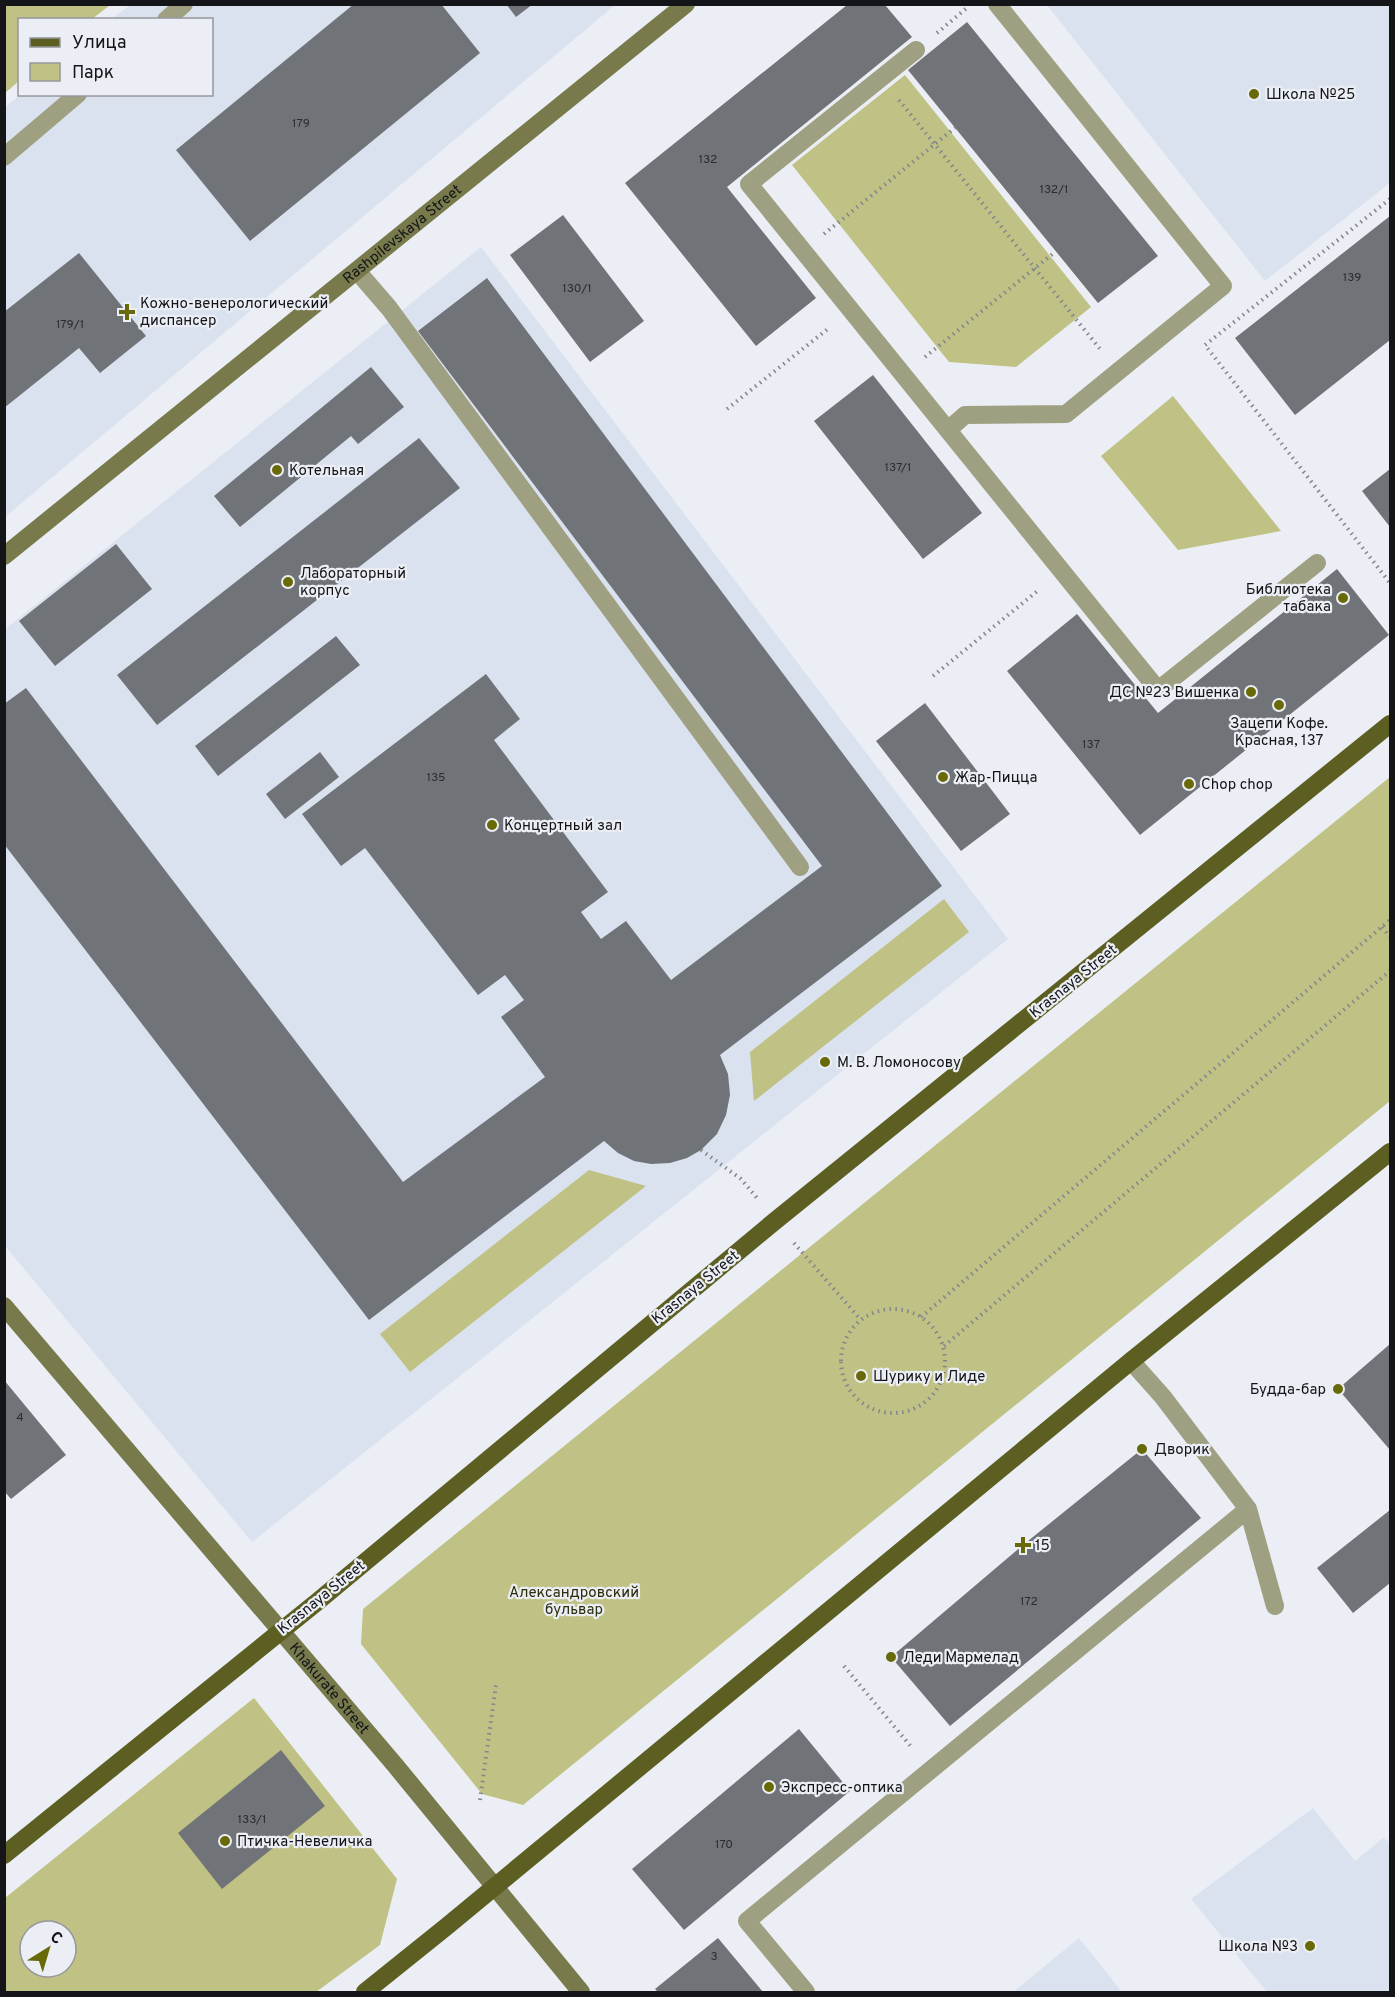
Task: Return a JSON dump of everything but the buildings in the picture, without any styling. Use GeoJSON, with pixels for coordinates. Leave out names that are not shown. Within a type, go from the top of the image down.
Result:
{"type":"FeatureCollection","features":[{"type":"Feature","properties":{"kind":"main road","name":"Krasnaya Street"},"geometry":{"type":"LineString","coordinates":[[4,1855],[776,1221],[1390,724]]}},
{"type":"Feature","properties":{"kind":"main road"},"geometry":{"type":"LineString","coordinates":[[365,1992],[1390,1152]]}},
{"type":"Feature","properties":{"kind":"street","name":"Rashpilevskaya Street"},"geometry":{"type":"LineString","coordinates":[[4,556],[686,4]]}},
{"type":"Feature","properties":{"kind":"street","name":"Khakurate Street"},"geometry":{"type":"LineString","coordinates":[[4,1306],[281,1629],[581,1992]]}},
{"type":"Feature","properties":{"kind":"lane"},"geometry":{"type":"LineString","coordinates":[[168,18],[184,4]]}},
{"type":"Feature","properties":{"kind":"lane"},"geometry":{"type":"LineString","coordinates":[[948,430],[965,415],[1066,414],[1223,286],[997,4]]}},
{"type":"Feature","properties":{"kind":"lane"},"geometry":{"type":"LineString","coordinates":[[916,50],[749,184],[1158,690],[1317,563]]}},
{"type":"Feature","properties":{"kind":"lane"},"geometry":{"type":"LineString","coordinates":[[4,157],[76,96]]}},
{"type":"Feature","properties":{"kind":"lane"},"geometry":{"type":"LineString","coordinates":[[357,271],[389,308],[800,867]]}},
{"type":"Feature","properties":{"kind":"lane"},"geometry":{"type":"LineString","coordinates":[[1131,1362],[1163,1397],[1248,1509],[1275,1606]]}},
{"type":"Feature","properties":{"kind":"lane"},"geometry":{"type":"LineString","coordinates":[[806,1992],[747,1921],[1248,1509]]}},
{"type":"Feature","properties":{"kind":"path"},"geometry":{"type":"LineString","coordinates":[[916,50],[971,4]]}},
{"type":"Feature","properties":{"kind":"path"},"geometry":{"type":"LineString","coordinates":[[882,79],[1119,372]]}},
{"type":"Feature","properties":{"kind":"path"},"geometry":{"type":"LineString","coordinates":[[803,251],[956,127]]}},
{"type":"Feature","properties":{"kind":"path"},"geometry":{"type":"LineString","coordinates":[[1390,199],[1205,345],[1390,583]]}},
{"type":"Feature","properties":{"kind":"path"},"geometry":{"type":"LineString","coordinates":[[903,375],[1055,252]]}},
{"type":"Feature","properties":{"kind":"path"},"geometry":{"type":"LineString","coordinates":[[727,410],[851,310]]}},
{"type":"Feature","properties":{"kind":"path"},"geometry":{"type":"LineString","coordinates":[[933,675],[1062,571]]}},
{"type":"Feature","properties":{"kind":"path"},"geometry":{"type":"LineString","coordinates":[[921,1317],[1390,920]]}},
{"type":"Feature","properties":{"kind":"path"},"geometry":{"type":"LineString","coordinates":[[1382,927],[1390,937]]}},
{"type":"Feature","properties":{"kind":"path"},"geometry":{"type":"LineString","coordinates":[[944,1347],[1390,971]]}},
{"type":"Feature","properties":{"kind":"path"},"geometry":{"type":"LineString","coordinates":[[891,1308],[907,1310],[921,1317],[935,1330],[944,1347],[945,1367],[939,1387],[925,1402],[907,1412],[886,1413],[867,1406],[851,1393],[843,1378],[840,1362],[842,1346],[849,1332],[860,1319],[874,1312],[891,1308]]}},
{"type":"Feature","properties":{"kind":"path"},"geometry":{"type":"LineString","coordinates":[[844,1666],[931,1770]]}},
{"type":"Feature","properties":{"kind":"path"},"geometry":{"type":"LineString","coordinates":[[480,1800],[496,1684]]}},
{"type":"Feature","properties":{"kind":"shaded area","name":"Кожно-венерологический диспансер"},"geometry":{"type":"Polygon","coordinates":[[[130,5],[615,5],[5,517],[5,107],[19,96],[213,96],[213,18],[112,18],[130,5]]]}},
{"type":"Feature","properties":{"kind":"shaded area","name":"Школа №25"},"geometry":{"type":"Polygon","coordinates":[[[1047,5],[1390,5],[1390,183],[1265,281],[1047,5]]]}},
{"type":"Feature","properties":{"kind":"shaded area"},"geometry":{"type":"Polygon","coordinates":[[[481,247],[1008,939],[252,1542],[5,1246],[4,630],[481,247]]]}},
{"type":"Feature","properties":{"kind":"shaded area","name":"Школа №3"},"geometry":{"type":"Polygon","coordinates":[[[1313,1808],[1355,1861],[1383,1838],[1390,1842],[1390,1992],[1267,1992],[1191,1899],[1313,1808]]]}},
{"type":"Feature","properties":{"kind":"shaded area"},"geometry":{"type":"Polygon","coordinates":[[[1079,1938],[1122,1992],[1013,1992],[1079,1938]]]}},
{"type":"Feature","properties":{"kind":"green space"},"geometry":{"type":"Polygon","coordinates":[[[5,4],[110,4],[93,18],[18,18],[18,82],[5,93],[5,4]]]}},
{"type":"Feature","properties":{"kind":"green space"},"geometry":{"type":"Polygon","coordinates":[[[905,75],[1091,307],[1016,367],[949,362],[792,165],[905,75]]]}},
{"type":"Feature","properties":{"kind":"green space"},"geometry":{"type":"Polygon","coordinates":[[[1173,396],[1281,531],[1178,550],[1101,456],[1173,396]]]}},
{"type":"Feature","properties":{"kind":"green space","name":"Александровский бульвар"},"geometry":{"type":"Polygon","coordinates":[[[1390,777],[1390,1101],[523,1805],[482,1794],[361,1644],[363,1609],[1390,777]]]}},
{"type":"Feature","properties":{"kind":"green space"},"geometry":{"type":"Polygon","coordinates":[[[944,899],[969,932],[754,1101],[750,1052],[944,899]]]}},
{"type":"Feature","properties":{"kind":"green space"},"geometry":{"type":"Polygon","coordinates":[[[589,1170],[646,1186],[410,1372],[380,1334],[589,1170]]]}},
{"type":"Feature","properties":{"kind":"green space"},"geometry":{"type":"Polygon","coordinates":[[[254,1698],[397,1879],[380,1945],[316,1992],[5,1992],[5,1898],[254,1698]]]}},
{"type":"Feature","properties":{"kind":"place","name":"Школа №25"},"geometry":{"type":"Point","coordinates":[1254,94]}},
{"type":"Feature","properties":{"kind":"place","name":"Кожно-венерологический диспансер"},"geometry":{"type":"Point","coordinates":[127,312]}},
{"type":"Feature","properties":{"kind":"place","name":"Котельная"},"geometry":{"type":"Point","coordinates":[277,470]}},
{"type":"Feature","properties":{"kind":"place","name":"Лабораторный корпус"},"geometry":{"type":"Point","coordinates":[288,582]}},
{"type":"Feature","properties":{"kind":"place","name":"Библиотека табака"},"geometry":{"type":"Point","coordinates":[1343,598]}},
{"type":"Feature","properties":{"kind":"place","name":"ДС №23 Вишенка"},"geometry":{"type":"Point","coordinates":[1251,692]}},
{"type":"Feature","properties":{"kind":"place","name":"Зацепи Кофе. Красная, 137"},"geometry":{"type":"Point","coordinates":[1279,705]}},
{"type":"Feature","properties":{"kind":"place","name":"Жар-Пицца"},"geometry":{"type":"Point","coordinates":[943,777]}},
{"type":"Feature","properties":{"kind":"place","name":"Chop chop"},"geometry":{"type":"Point","coordinates":[1189,784]}},
{"type":"Feature","properties":{"kind":"place","name":"Концертный зал"},"geometry":{"type":"Point","coordinates":[492,825]}},
{"type":"Feature","properties":{"kind":"place","name":"М. В. Ломоносову"},"geometry":{"type":"Point","coordinates":[825,1062]}},
{"type":"Feature","properties":{"kind":"place","name":"Шурику и Лиде"},"geometry":{"type":"Point","coordinates":[861,1376]}},
{"type":"Feature","properties":{"kind":"place","name":"Будда-бар"},"geometry":{"type":"Point","coordinates":[1338,1389]}},
{"type":"Feature","properties":{"kind":"place","name":"Дворик"},"geometry":{"type":"Point","coordinates":[1142,1449]}},
{"type":"Feature","properties":{"kind":"place","name":"15"},"geometry":{"type":"Point","coordinates":[1023,1545]}},
{"type":"Feature","properties":{"kind":"place","name":"Леди Мармелад"},"geometry":{"type":"Point","coordinates":[891,1657]}},
{"type":"Feature","properties":{"kind":"place","name":"Экспресс-оптика"},"geometry":{"type":"Point","coordinates":[769,1787]}},
{"type":"Feature","properties":{"kind":"place","name":"Птичка-Невеличка"},"geometry":{"type":"Point","coordinates":[225,1841]}},
{"type":"Feature","properties":{"kind":"place","name":"Школа №3"},"geometry":{"type":"Point","coordinates":[1310,1946]}}]}
